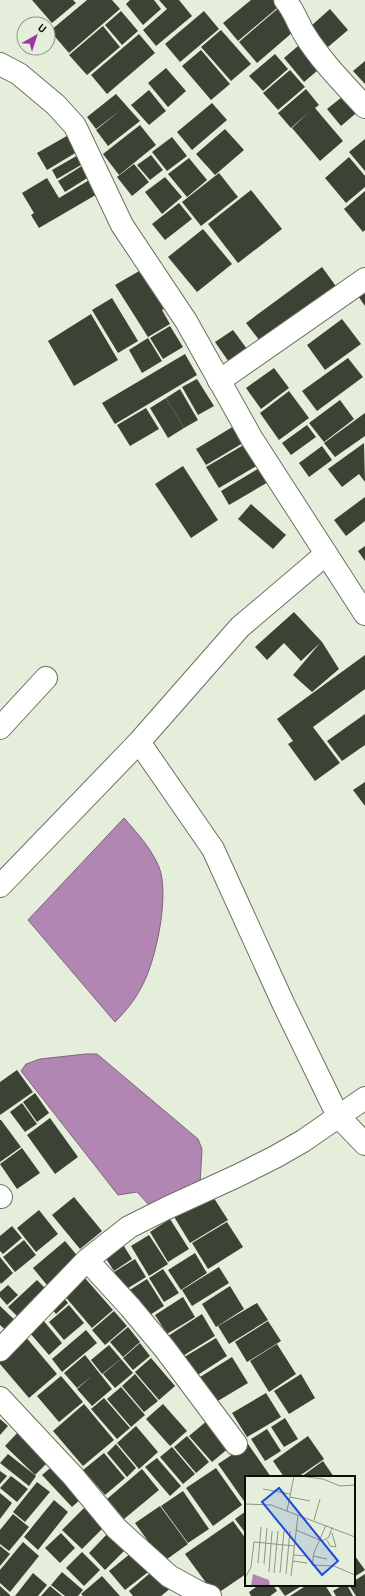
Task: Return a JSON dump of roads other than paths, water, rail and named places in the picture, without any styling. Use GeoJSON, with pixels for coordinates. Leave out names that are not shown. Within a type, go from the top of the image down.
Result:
{"type":"FeatureCollection","features":[{"type":"Feature","properties":{"kind":"street"},"geometry":{"type":"LineString","coordinates":[[285,0],[290,5],[306,36],[340,80],[365,107]]}},
{"type":"Feature","properties":{"kind":"street"},"geometry":{"type":"LineString","coordinates":[[0,64],[19,74],[56,105],[75,126],[122,225],[186,321],[252,439],[365,614]]}},
{"type":"Feature","properties":{"kind":"street"},"geometry":{"type":"LineString","coordinates":[[219,381],[365,279]]}},
{"type":"Feature","properties":{"kind":"street"},"geometry":{"type":"LineString","coordinates":[[0,886],[138,742],[240,627],[326,554]]}},
{"type":"Feature","properties":{"kind":"street"},"geometry":{"type":"LineString","coordinates":[[0,728],[46,678]]}},
{"type":"Feature","properties":{"kind":"street"},"geometry":{"type":"LineString","coordinates":[[138,742],[213,849],[283,1004],[338,1116],[365,1144]]}},
{"type":"Feature","properties":{"kind":"street"},"geometry":{"type":"LineString","coordinates":[[0,1350],[87,1260],[129,1227],[275,1157],[303,1141],[365,1098]]}},
{"type":"Feature","properties":{"kind":"street"},"geometry":{"type":"LineString","coordinates":[[87,1260],[130,1307],[236,1444]]}},
{"type":"Feature","properties":{"kind":"street"},"geometry":{"type":"LineString","coordinates":[[0,1398],[73,1476],[116,1528],[168,1576],[210,1596]]}}]}
